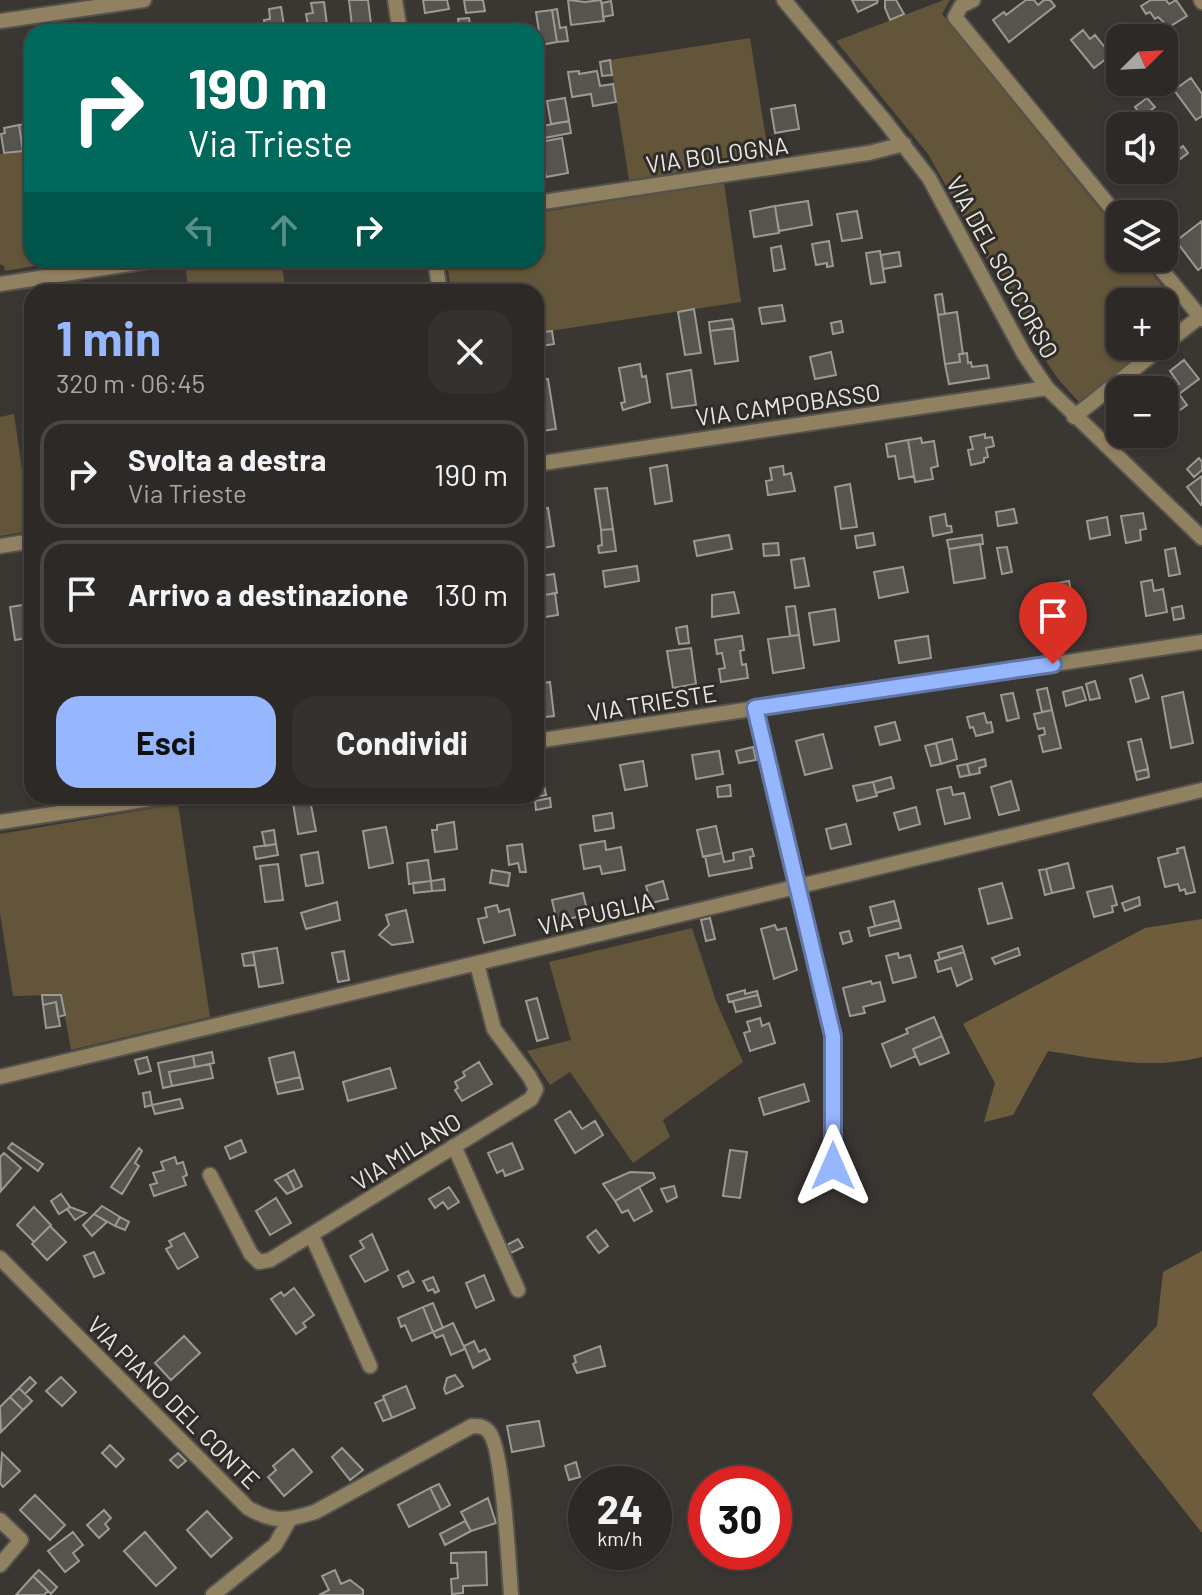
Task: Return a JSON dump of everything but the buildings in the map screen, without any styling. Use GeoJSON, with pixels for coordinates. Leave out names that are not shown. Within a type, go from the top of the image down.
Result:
{"type":"FeatureCollection","features":[{"type":"Feature","properties":{"kind":"street"},"geometry":{"type":"LineString","coordinates":[[0,21],[144,0]]}},
{"type":"Feature","properties":{"kind":"street"},"geometry":{"type":"LineString","coordinates":[[395,0],[399,24]]}},
{"type":"Feature","properties":{"kind":"street","name":"VIA DEL SOCCORSO"},"geometry":{"type":"LineString","coordinates":[[784,0],[929,178],[1024,354],[1047,388],[1202,538]]}},
{"type":"Feature","properties":{"kind":"street"},"geometry":{"type":"LineString","coordinates":[[973,0],[961,6],[955,17],[1106,202]]}},
{"type":"Feature","properties":{"kind":"street","name":"VIA BOLOGNA"},"geometry":{"type":"LineString","coordinates":[[544,202],[869,153],[904,144]]}},
{"type":"Feature","properties":{"kind":"street"},"geometry":{"type":"LineString","coordinates":[[0,284],[103,268]]}},
{"type":"Feature","properties":{"kind":"street"},"geometry":{"type":"LineString","coordinates":[[1164,272],[1201,317],[1178,335]]}},
{"type":"Feature","properties":{"kind":"street"},"geometry":{"type":"LineString","coordinates":[[1074,417],[1146,360]]}},
{"type":"Feature","properties":{"kind":"street","name":"VIA CAMPOBASSO"},"geometry":{"type":"LineString","coordinates":[[544,463],[1047,388]]}},
{"type":"Feature","properties":{"kind":"street"},"geometry":{"type":"LineString","coordinates":[[0,546],[24,542]]}},
{"type":"Feature","properties":{"kind":"street","name":"VIA TRIESTE"},"geometry":{"type":"LineString","coordinates":[[544,740],[1202,642]]}},
{"type":"Feature","properties":{"kind":"street"},"geometry":{"type":"LineString","coordinates":[[755,708],[833,1036],[833,1166]]}},
{"type":"Feature","properties":{"kind":"street","name":"VIA PUGLIA"},"geometry":{"type":"LineString","coordinates":[[0,1077],[1202,790]]}},
{"type":"Feature","properties":{"kind":"street"},"geometry":{"type":"LineString","coordinates":[[0,822],[118,804]]}},
{"type":"Feature","properties":{"kind":"street","name":"VIA MILANO"},"geometry":{"type":"LineString","coordinates":[[210,1175],[251,1254],[259,1262],[270,1260],[531,1099],[536,1089],[494,1029],[477,964]]}},
{"type":"Feature","properties":{"kind":"street"},"geometry":{"type":"LineString","coordinates":[[454,1146],[518,1290]]}},
{"type":"Feature","properties":{"kind":"street"},"geometry":{"type":"LineString","coordinates":[[312,1236],[370,1366]]}},
{"type":"Feature","properties":{"kind":"street","name":"VIA PIANO DEL CONTE"},"geometry":{"type":"LineString","coordinates":[[0,1258],[248,1508],[267,1519],[290,1519]]}},
{"type":"Feature","properties":{"kind":"street"},"geometry":{"type":"LineString","coordinates":[[213,1595],[275,1545],[290,1519],[315,1512],[472,1426],[482,1426],[493,1437],[502,1486],[511,1595]]}},
{"type":"Feature","properties":{"kind":"street"},"geometry":{"type":"LineString","coordinates":[[0,1520],[21,1540],[0,1565]]}},
{"type":"Feature","properties":{"kind":"shaded area"},"geometry":{"type":"Polygon","coordinates":[[[950,0],[942,14],[1106,217],[1106,272],[1151,272],[1164,288],[1106,288],[1106,360],[1134,360],[1114,376],[1106,376],[1106,382],[1080,403],[1058,379],[1035,344],[928,154],[836,41],[950,0]]]}},
{"type":"Feature","properties":{"kind":"shaded area"},"geometry":{"type":"Polygon","coordinates":[[[750,38],[769,158],[629,180],[610,60],[750,38]]]}},
{"type":"Feature","properties":{"kind":"shaded area"},"geometry":{"type":"Polygon","coordinates":[[[23,151],[24,158],[24,268],[5,271],[0,264],[0,154],[23,151]]]}},
{"type":"Feature","properties":{"kind":"shaded area"},"geometry":{"type":"Polygon","coordinates":[[[724,183],[741,302],[544,332],[544,284],[450,284],[448,268],[544,268],[544,212],[724,183]]]}},
{"type":"Feature","properties":{"kind":"shaded area"},"geometry":{"type":"Polygon","coordinates":[[[185,268],[282,268],[285,284],[188,284],[185,268]]]}},
{"type":"Feature","properties":{"kind":"shaded area"},"geometry":{"type":"Polygon","coordinates":[[[14,414],[24,483],[24,532],[0,536],[0,417],[14,414]]]}},
{"type":"Feature","properties":{"kind":"shaded area"},"geometry":{"type":"Polygon","coordinates":[[[178,804],[210,1017],[71,1050],[61,995],[13,996],[0,913],[0,834],[178,804]]]}},
{"type":"Feature","properties":{"kind":"shaded area"},"geometry":{"type":"Polygon","coordinates":[[[1202,919],[1202,1057],[1145,1063],[1048,1051],[1013,1115],[984,1122],[995,1083],[963,1024],[1145,928],[1202,919]]]}},
{"type":"Feature","properties":{"kind":"shaded area"},"geometry":{"type":"Polygon","coordinates":[[[692,928],[716,1001],[743,1062],[663,1120],[670,1137],[633,1163],[570,1072],[550,1085],[527,1051],[571,1040],[549,962],[692,928]]]}},
{"type":"Feature","properties":{"kind":"shaded area"},"geometry":{"type":"Polygon","coordinates":[[[1202,1251],[1202,1533],[1092,1394],[1157,1326],[1163,1272],[1202,1251]]]}},
{"type":"Feature","properties":{"kind":"route"},"geometry":{"type":"LineString","coordinates":[[833,1166],[833,1036],[755,708],[1053,664]]}}]}
